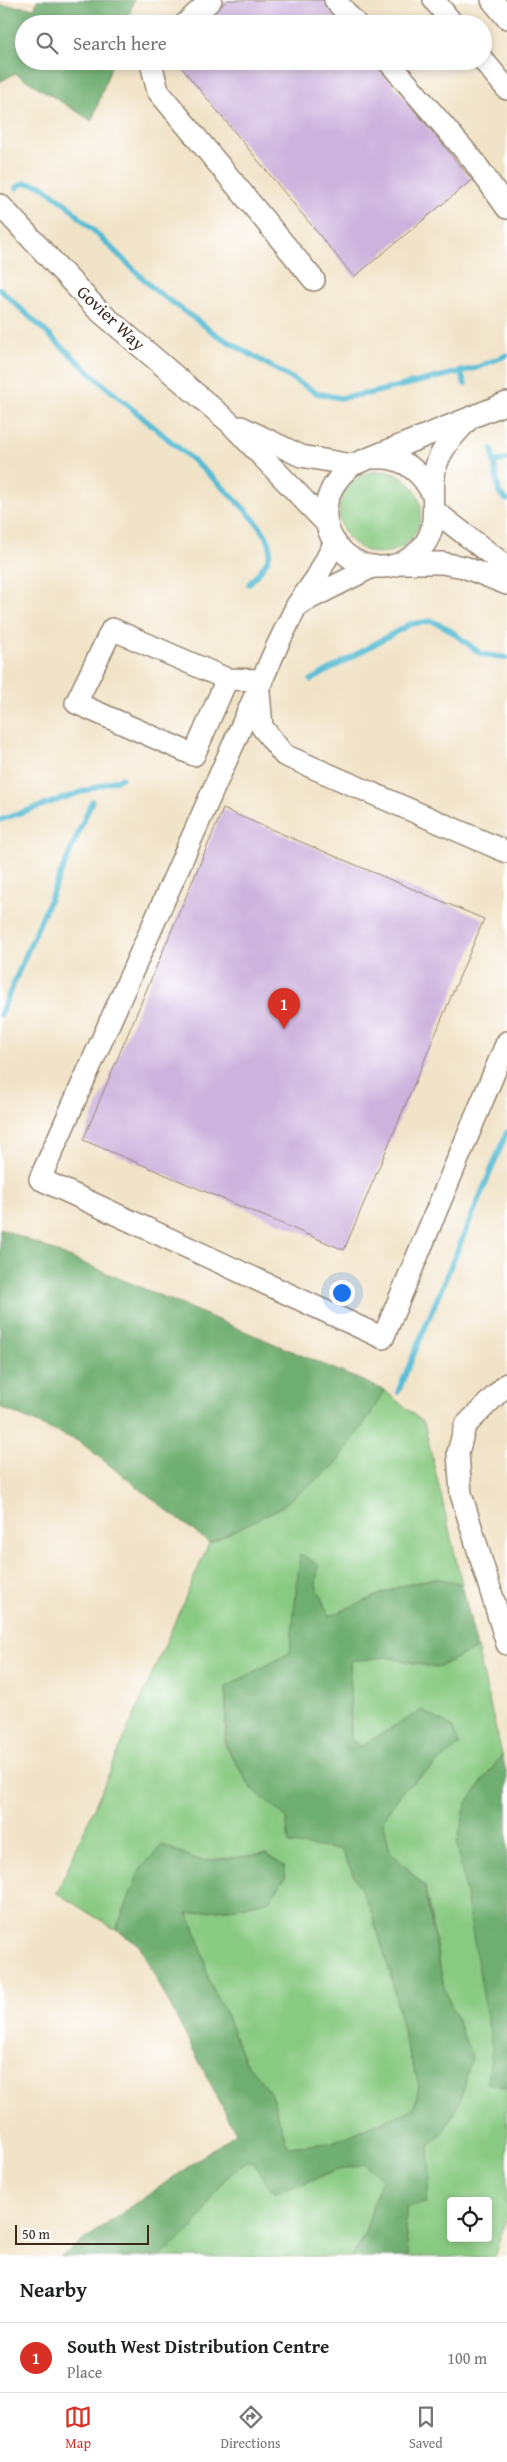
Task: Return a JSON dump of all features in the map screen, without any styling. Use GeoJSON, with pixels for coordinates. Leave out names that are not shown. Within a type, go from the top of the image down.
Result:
{"type":"FeatureCollection","features":[{"type":"Feature","properties":{"kind":"street"},"geometry":{"type":"LineString","coordinates":[[195,15],[211,0]]}},
{"type":"Feature","properties":{"kind":"street"},"geometry":{"type":"LineString","coordinates":[[335,0],[348,15]]}},
{"type":"Feature","properties":{"kind":"street"},"geometry":{"type":"LineString","coordinates":[[434,0],[446,15]]}},
{"type":"Feature","properties":{"kind":"street"},"geometry":{"type":"LineString","coordinates":[[492,0],[507,18]]}},
{"type":"Feature","properties":{"kind":"street"},"geometry":{"type":"LineString","coordinates":[[153,70],[158,91],[314,280]]}},
{"type":"Feature","properties":{"kind":"street"},"geometry":{"type":"LineString","coordinates":[[396,70],[473,160],[507,208]]}},
{"type":"Feature","properties":{"kind":"street"},"geometry":{"type":"LineString","coordinates":[[491,70],[507,89]]}},
{"type":"Feature","properties":{"kind":"street","name":"Govier Way"},"geometry":{"type":"LineString","coordinates":[[0,205],[98,310],[229,422],[331,533]]}},
{"type":"Feature","properties":{"kind":"street"},"geometry":{"type":"LineString","coordinates":[[507,404],[360,462],[339,476],[330,490],[326,507],[331,533],[317,577],[297,605],[261,686],[229,751],[40,1179],[383,1338],[507,1042]]}},
{"type":"Feature","properties":{"kind":"street"},"geometry":{"type":"LineString","coordinates":[[400,563],[414,555],[426,543],[433,528],[436,469],[448,440],[471,417]]}},
{"type":"Feature","properties":{"kind":"street","name":"Govier Way"},"geometry":{"type":"LineString","coordinates":[[229,422],[301,456],[360,462]]}},
{"type":"Feature","properties":{"kind":"street"},"geometry":{"type":"LineString","coordinates":[[360,462],[383,457],[407,464],[425,480],[434,503],[507,567]]}},
{"type":"Feature","properties":{"kind":"street"},"geometry":{"type":"LineString","coordinates":[[331,533],[352,558],[374,566]]}},
{"type":"Feature","properties":{"kind":"street"},"geometry":{"type":"LineString","coordinates":[[297,605],[374,566],[400,563],[442,563],[464,566],[507,584]]}},
{"type":"Feature","properties":{"kind":"street"},"geometry":{"type":"LineString","coordinates":[[227,679],[194,755],[76,704],[112,629],[227,679],[261,686]]}},
{"type":"Feature","properties":{"kind":"street"},"geometry":{"type":"LineString","coordinates":[[261,686],[262,727],[284,755],[507,852]]}},
{"type":"Feature","properties":{"kind":"street"},"geometry":{"type":"LineString","coordinates":[[507,1384],[465,1426],[458,1453],[462,1494],[507,1644]]}},
{"type":"Feature","properties":{"kind":"green space"},"geometry":{"type":"Polygon","coordinates":[[[37,0],[134,0],[129,15],[15,15],[15,70],[110,70],[92,121],[15,73],[0,82],[0,5],[35,8],[37,0]]]}},
{"type":"Feature","properties":{"kind":"green space"},"geometry":{"type":"Polygon","coordinates":[[[380,471],[396,474],[409,483],[418,496],[421,512],[418,528],[409,541],[396,550],[380,553],[364,550],[351,541],[342,528],[339,512],[342,496],[351,483],[364,474],[380,471]]]}},
{"type":"Feature","properties":{"kind":"green space"},"geometry":{"type":"Polygon","coordinates":[[[0,1228],[384,1390],[370,1415],[335,1465],[278,1509],[209,1543],[80,1442],[0,1407],[0,1228]]]}},
{"type":"Feature","properties":{"kind":"green space"},"geometry":{"type":"Polygon","coordinates":[[[384,1390],[424,1423],[462,1584],[435,1578],[398,1587],[329,1616],[316,1586],[318,1564],[300,1554],[290,1653],[226,1687],[225,1745],[251,1788],[330,1849],[341,1849],[370,1908],[390,1971],[405,2040],[419,2085],[414,2109],[330,2143],[288,2147],[270,2092],[244,2060],[228,2019],[209,1981],[201,1946],[188,1913],[236,1908],[270,1900],[267,1854],[202,1861],[162,1845],[140,1870],[116,1930],[57,1893],[209,1543],[278,1509],[335,1465],[370,1415],[384,1390]]]}},
{"type":"Feature","properties":{"kind":"green space"},"geometry":{"type":"Polygon","coordinates":[[[300,1554],[318,1564],[316,1586],[329,1616],[398,1587],[435,1578],[462,1584],[477,1648],[436,1668],[388,1657],[350,1661],[351,1739],[360,1747],[422,1710],[452,1727],[460,1745],[403,1790],[383,1820],[390,1851],[424,1886],[444,1988],[472,2057],[460,2101],[443,2133],[429,2145],[430,2179],[426,2203],[406,2207],[405,2229],[409,2257],[352,2257],[365,2233],[381,2178],[365,2164],[338,2170],[276,2193],[263,2178],[254,2162],[247,2160],[224,2180],[192,2229],[160,2257],[60,2257],[236,2133],[139,1945],[116,1930],[140,1870],[162,1845],[202,1861],[267,1854],[285,1867],[285,1878],[270,1900],[236,1908],[188,1913],[201,1946],[209,1981],[228,2019],[244,2060],[270,2092],[288,2147],[330,2143],[414,2109],[419,2085],[405,2040],[390,1971],[370,1908],[341,1849],[289,1844],[286,1817],[251,1788],[226,1745],[226,1687],[290,1653],[300,1554]]]}},
{"type":"Feature","properties":{"kind":"green space"},"geometry":{"type":"Polygon","coordinates":[[[477,1648],[502,1755],[466,1804],[492,2047],[488,2083],[507,2088],[507,2216],[494,2257],[409,2257],[405,2229],[406,2207],[430,2179],[429,2144],[443,2132],[472,2057],[444,1988],[425,1886],[390,1851],[383,1820],[403,1790],[433,1767],[394,1726],[360,1747],[351,1739],[350,1660],[388,1657],[436,1668],[477,1648]]]}},
{"type":"Feature","properties":{"kind":"green space"},"geometry":{"type":"Polygon","coordinates":[[[502,1755],[507,1775],[507,2088],[488,2083],[492,2047],[457,1843],[466,1804],[502,1755]]]}},
{"type":"Feature","properties":{"kind":"green space"},"geometry":{"type":"Polygon","coordinates":[[[247,2160],[254,2162],[263,2178],[276,2193],[338,2170],[365,2164],[381,2178],[365,2233],[352,2257],[160,2257],[192,2229],[224,2180],[247,2160]]]}},
{"type":"Feature","properties":{"kind":"building"},"geometry":{"type":"Polygon","coordinates":[[[228,0],[323,0],[336,15],[210,15],[228,0]]]}},
{"type":"Feature","properties":{"kind":"building"},"geometry":{"type":"Polygon","coordinates":[[[183,70],[381,70],[472,180],[354,277],[183,70]]]}},
{"type":"Feature","properties":{"kind":"building"},"geometry":{"type":"Polygon","coordinates":[[[223,809],[484,919],[344,1250],[83,1140],[223,809]]]}},
{"type":"Feature","properties":{"kind":"waterway"},"geometry":{"type":"LineString","coordinates":[[16,188],[24,183],[41,185],[66,204],[155,290],[217,335],[317,393],[340,398],[371,393],[476,368],[507,355]]}},
{"type":"Feature","properties":{"kind":"waterway"},"geometry":{"type":"LineString","coordinates":[[0,289],[103,384],[196,463],[246,511],[263,531],[270,546],[269,557],[260,572],[249,584]]}},
{"type":"Feature","properties":{"kind":"waterway"},"geometry":{"type":"LineString","coordinates":[[460,371],[465,384]]}},
{"type":"Feature","properties":{"kind":"waterway"},"geometry":{"type":"LineString","coordinates":[[492,449],[499,493],[507,500]]}},
{"type":"Feature","properties":{"kind":"waterway"},"geometry":{"type":"LineString","coordinates":[[496,462],[507,459]]}},
{"type":"Feature","properties":{"kind":"waterway"},"geometry":{"type":"LineString","coordinates":[[311,680],[410,624],[432,621],[447,628],[481,654],[507,658]]}},
{"type":"Feature","properties":{"kind":"waterway"},"geometry":{"type":"LineString","coordinates":[[0,820],[122,778]]}},
{"type":"Feature","properties":{"kind":"waterway"},"geometry":{"type":"LineString","coordinates":[[0,1015],[92,801]]}},
{"type":"Feature","properties":{"kind":"waterway"},"geometry":{"type":"LineString","coordinates":[[398,1392],[507,1132]]}},
{"type":"Feature","properties":{"kind":"place","name":"South West Distribution Centre"},"geometry":{"type":"Point","coordinates":[284,1029]}}]}
